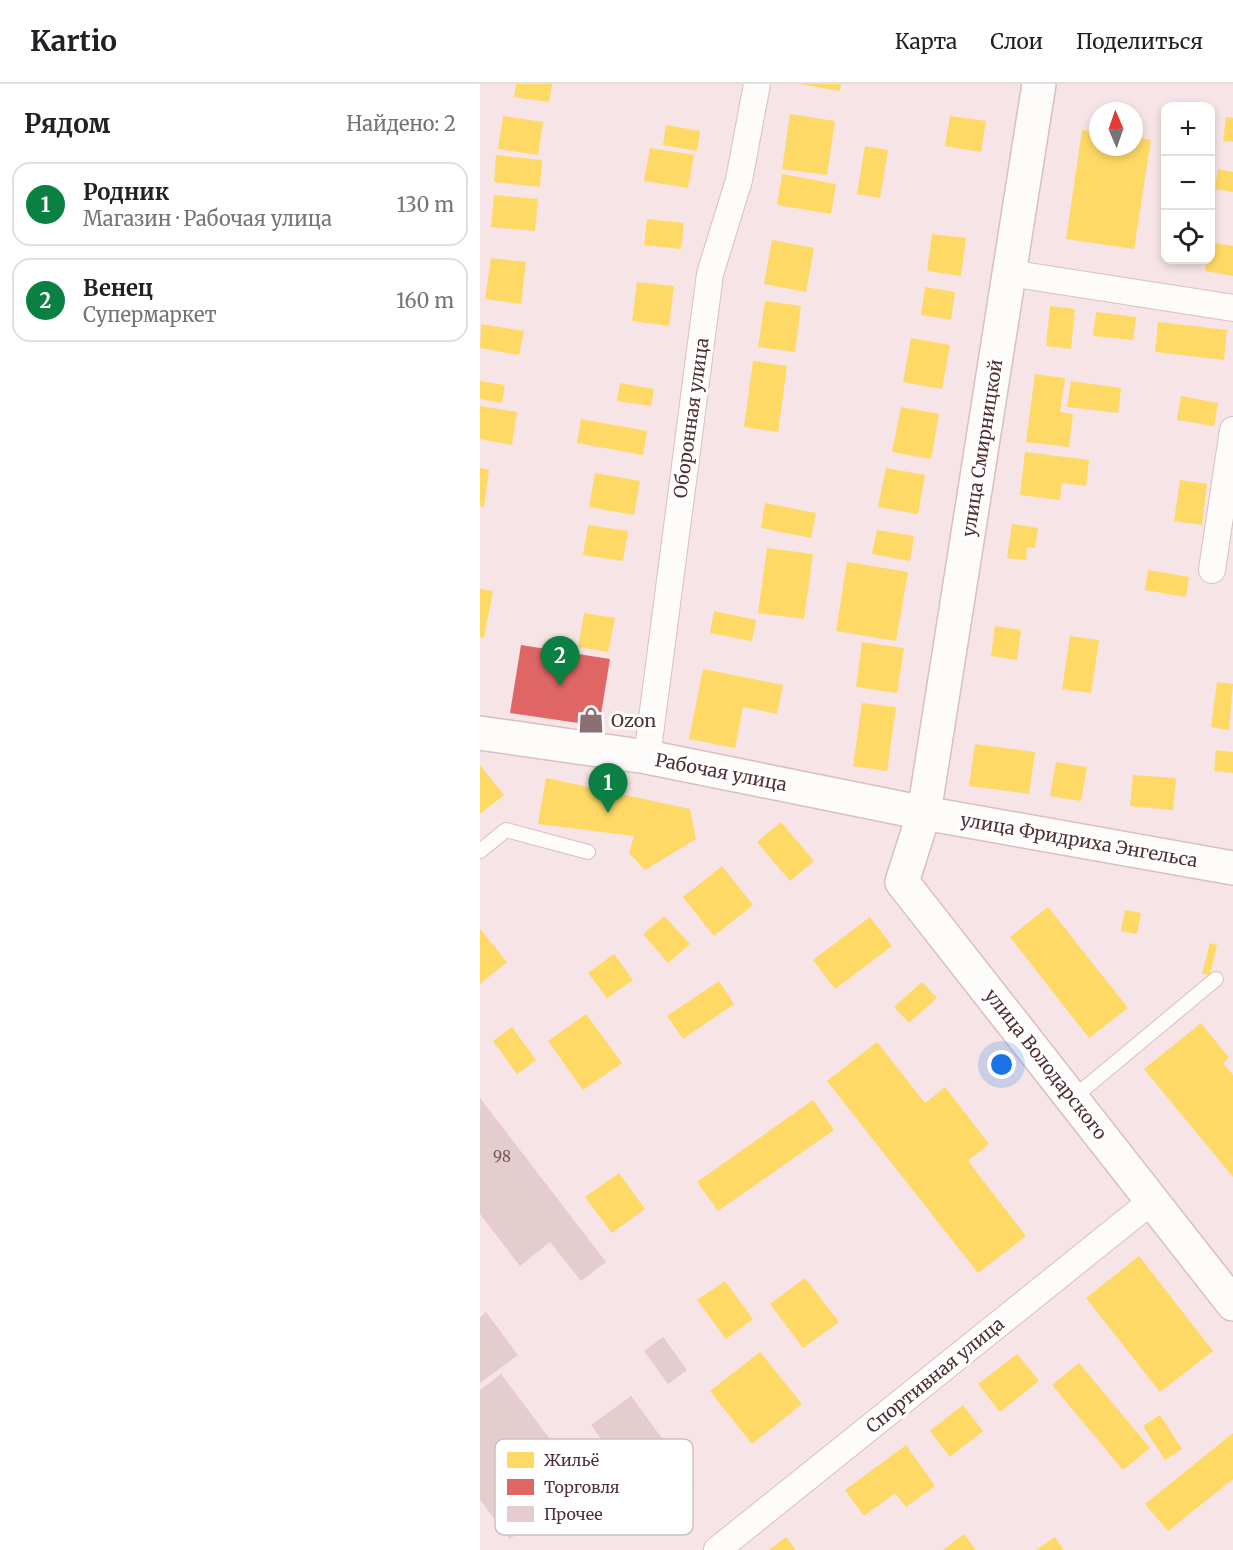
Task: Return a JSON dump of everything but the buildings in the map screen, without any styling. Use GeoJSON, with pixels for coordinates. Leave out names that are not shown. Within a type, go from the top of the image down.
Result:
{"type":"FeatureCollection","features":[{"type":"Feature","properties":{"kind":"main road","name":"улица Смирницкой"},"geometry":{"type":"LineString","coordinates":[[924,813],[1039,84]]}},
{"type":"Feature","properties":{"kind":"main road","name":"Рабочая улица"},"geometry":{"type":"LineString","coordinates":[[480,733],[647,757],[924,813]]}},
{"type":"Feature","properties":{"kind":"main road","name":"улица Фридриха Энгельса"},"geometry":{"type":"LineString","coordinates":[[924,813],[1233,868]]}},
{"type":"Feature","properties":{"kind":"main road","name":"улица Володарского"},"geometry":{"type":"LineString","coordinates":[[924,813],[902,882],[1153,1200],[1229,1290]]}},
{"type":"Feature","properties":{"kind":"street","name":"Оборонная улица"},"geometry":{"type":"LineString","coordinates":[[647,757],[710,274],[739,180],[757,84]]}},
{"type":"Feature","properties":{"kind":"street"},"geometry":{"type":"LineString","coordinates":[[1009,273],[1233,308]]}},
{"type":"Feature","properties":{"kind":"street"},"geometry":{"type":"LineString","coordinates":[[1212,570],[1233,430]]}},
{"type":"Feature","properties":{"kind":"street","name":"Спортивная улица"},"geometry":{"type":"LineString","coordinates":[[717,1550],[1153,1200]]}},
{"type":"Feature","properties":{"kind":"lane"},"geometry":{"type":"LineString","coordinates":[[480,851],[506,830],[588,852]]}},
{"type":"Feature","properties":{"kind":"lane"},"geometry":{"type":"LineString","coordinates":[[1072,1098],[1216,979]]}},
{"type":"Feature","properties":{"kind":"place","name":"Венец"},"geometry":{"type":"Point","coordinates":[560,686]}},
{"type":"Feature","properties":{"kind":"place","name":"Ozon"},"geometry":{"type":"Point","coordinates":[591,720]}},
{"type":"Feature","properties":{"kind":"place","name":"Родник"},"geometry":{"type":"Point","coordinates":[608,813]}}]}
